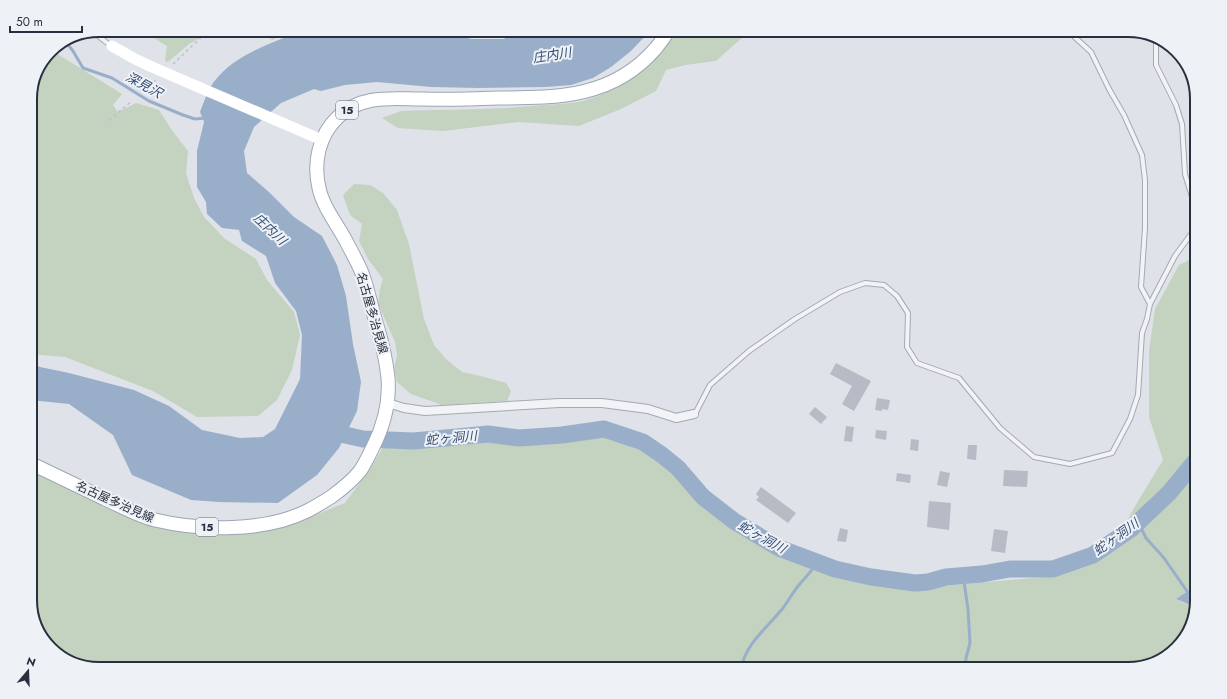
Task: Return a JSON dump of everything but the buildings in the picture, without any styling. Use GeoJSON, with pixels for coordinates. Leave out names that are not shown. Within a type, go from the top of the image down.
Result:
{"type":"FeatureCollection","features":[{"type":"Feature","properties":{"kind":"main road","name":"名古屋多治見線"},"geometry":{"type":"LineString","coordinates":[[37,466],[136,514],[155,520],[192,526],[224,528],[256,526],[283,520],[307,512],[345,487],[360,471],[381,432],[388,403],[388,378],[384,349],[363,276],[322,198],[318,186],[318,151],[326,130],[340,115],[358,104],[372,99],[386,98],[422,100],[544,98],[569,96],[604,86],[623,76],[641,63],[657,48],[664,37]]}},
{"type":"Feature","properties":{"kind":"street"},"geometry":{"type":"LineString","coordinates":[[112,46],[135,59],[170,70],[322,140]]}},
{"type":"Feature","properties":{"kind":"street"},"geometry":{"type":"LineString","coordinates":[[388,403],[404,408],[425,411],[559,403],[602,403],[648,409],[676,418],[694,414]]}},
{"type":"Feature","properties":{"kind":"lane"},"geometry":{"type":"LineString","coordinates":[[100,37],[112,46]]}},
{"type":"Feature","properties":{"kind":"lane"},"geometry":{"type":"LineString","coordinates":[[1075,37],[1091,52],[1109,89],[1124,115],[1142,155],[1145,187],[1145,228],[1142,287],[1150,304]]}},
{"type":"Feature","properties":{"kind":"lane"},"geometry":{"type":"LineString","coordinates":[[1156,44],[1156,64],[1176,105],[1182,124],[1185,174],[1190,190]]}},
{"type":"Feature","properties":{"kind":"lane"},"geometry":{"type":"LineString","coordinates":[[694,414],[710,385],[749,351],[795,319],[840,292],[865,283],[872,283],[884,285],[897,296],[908,313],[907,347],[917,363],[959,378],[1000,428],[1034,457],[1070,464],[1112,453],[1130,419],[1138,395],[1142,333],[1150,304],[1175,256],[1190,235]]}},
{"type":"Feature","properties":{"kind":"path"},"geometry":{"type":"LineString","coordinates":[[170,70],[202,37]]}},
{"type":"Feature","properties":{"kind":"path"},"geometry":{"type":"LineString","coordinates":[[144,90],[156,79]]}},
{"type":"Feature","properties":{"kind":"path"},"geometry":{"type":"LineString","coordinates":[[109,120],[132,100]]}},
{"type":"Feature","properties":{"kind":"green space"},"geometry":{"type":"Polygon","coordinates":[[[152,37],[202,37],[189,44],[168,62],[165,61],[167,46],[152,37]]]}},
{"type":"Feature","properties":{"kind":"green space"},"geometry":{"type":"Polygon","coordinates":[[[268,37],[279,37],[272,40],[268,37]]]}},
{"type":"Feature","properties":{"kind":"green space"},"geometry":{"type":"Polygon","coordinates":[[[673,37],[743,37],[716,61],[685,65],[666,70],[656,91],[621,109],[579,126],[518,122],[443,131],[398,128],[382,118],[401,111],[508,108],[583,101],[625,83],[649,65],[673,37]]]}},
{"type":"Feature","properties":{"kind":"green space"},"geometry":{"type":"Polygon","coordinates":[[[57,54],[122,94],[113,105],[118,112],[136,103],[159,110],[188,151],[186,173],[194,198],[204,217],[225,239],[256,259],[267,280],[294,312],[300,335],[292,370],[277,400],[258,416],[197,417],[153,391],[65,357],[37,355],[37,95],[43,72],[50,61],[57,54]]]}},
{"type":"Feature","properties":{"kind":"green space"},"geometry":{"type":"Polygon","coordinates":[[[354,184],[370,185],[383,193],[397,210],[409,244],[424,319],[434,345],[446,359],[462,372],[506,383],[511,391],[507,401],[442,405],[411,394],[397,382],[394,369],[397,355],[395,342],[378,303],[383,279],[368,259],[359,241],[362,224],[350,215],[343,195],[354,184]]]}},
{"type":"Feature","properties":{"kind":"green space"},"geometry":{"type":"Polygon","coordinates":[[[1190,260],[1190,590],[1176,599],[1189,605],[1188,616],[1182,631],[1177,638],[1159,654],[1144,660],[1128,662],[100,662],[83,660],[68,654],[61,649],[45,631],[39,616],[37,604],[37,472],[142,523],[189,533],[250,533],[298,522],[345,503],[371,468],[384,445],[434,445],[479,441],[533,444],[577,436],[601,434],[630,444],[662,460],[706,509],[770,548],[835,576],[909,589],[1056,576],[1112,549],[1135,506],[1163,460],[1149,417],[1149,351],[1155,309],[1179,265],[1190,260]]]}},
{"type":"Feature","properties":{"kind":"water","name":"庄内川"},"geometry":{"type":"Polygon","coordinates":[[[287,37],[465,37],[471,39],[504,39],[507,37],[644,37],[631,51],[611,67],[593,78],[571,85],[479,88],[431,87],[377,82],[345,85],[321,91],[314,89],[281,103],[254,127],[244,151],[247,173],[294,217],[322,236],[337,265],[346,296],[353,344],[361,382],[357,411],[339,448],[317,475],[278,503],[191,500],[132,475],[113,435],[69,404],[37,401],[37,366],[134,390],[169,406],[202,430],[240,438],[263,437],[275,429],[300,379],[302,335],[296,311],[275,283],[266,256],[242,241],[239,230],[222,228],[207,214],[206,202],[197,187],[197,151],[204,122],[200,112],[211,86],[232,64],[254,50],[287,37]]]}},
{"type":"Feature","properties":{"kind":"water"},"geometry":{"type":"Polygon","coordinates":[[[1190,590],[1189,605],[1176,599],[1190,590]]]}},
{"type":"Feature","properties":{"kind":"waterway","name":"深見沢"},"geometry":{"type":"LineString","coordinates":[[68,45],[83,68],[112,78],[149,101],[183,115],[195,119],[206,118]]}},
{"type":"Feature","properties":{"kind":"waterway","name":"蛇ヶ洞川"},"geometry":{"type":"LineString","coordinates":[[323,430],[363,439],[414,441],[488,434],[519,438],[562,435],[604,429],[643,442],[678,468],[703,497],[734,521],[779,548],[835,569],[871,577],[915,583],[928,582],[946,577],[982,574],[1010,569],[1053,569],[1093,555],[1131,529],[1169,493],[1190,468]]}},
{"type":"Feature","properties":{"kind":"waterway"},"geometry":{"type":"LineString","coordinates":[[1138,522],[1146,538],[1164,558],[1189,594]]}},
{"type":"Feature","properties":{"kind":"waterway"},"geometry":{"type":"LineString","coordinates":[[743,662],[752,644],[783,608],[816,563]]}},
{"type":"Feature","properties":{"kind":"waterway"},"geometry":{"type":"LineString","coordinates":[[963,575],[968,609],[970,643],[966,662]]}}]}
